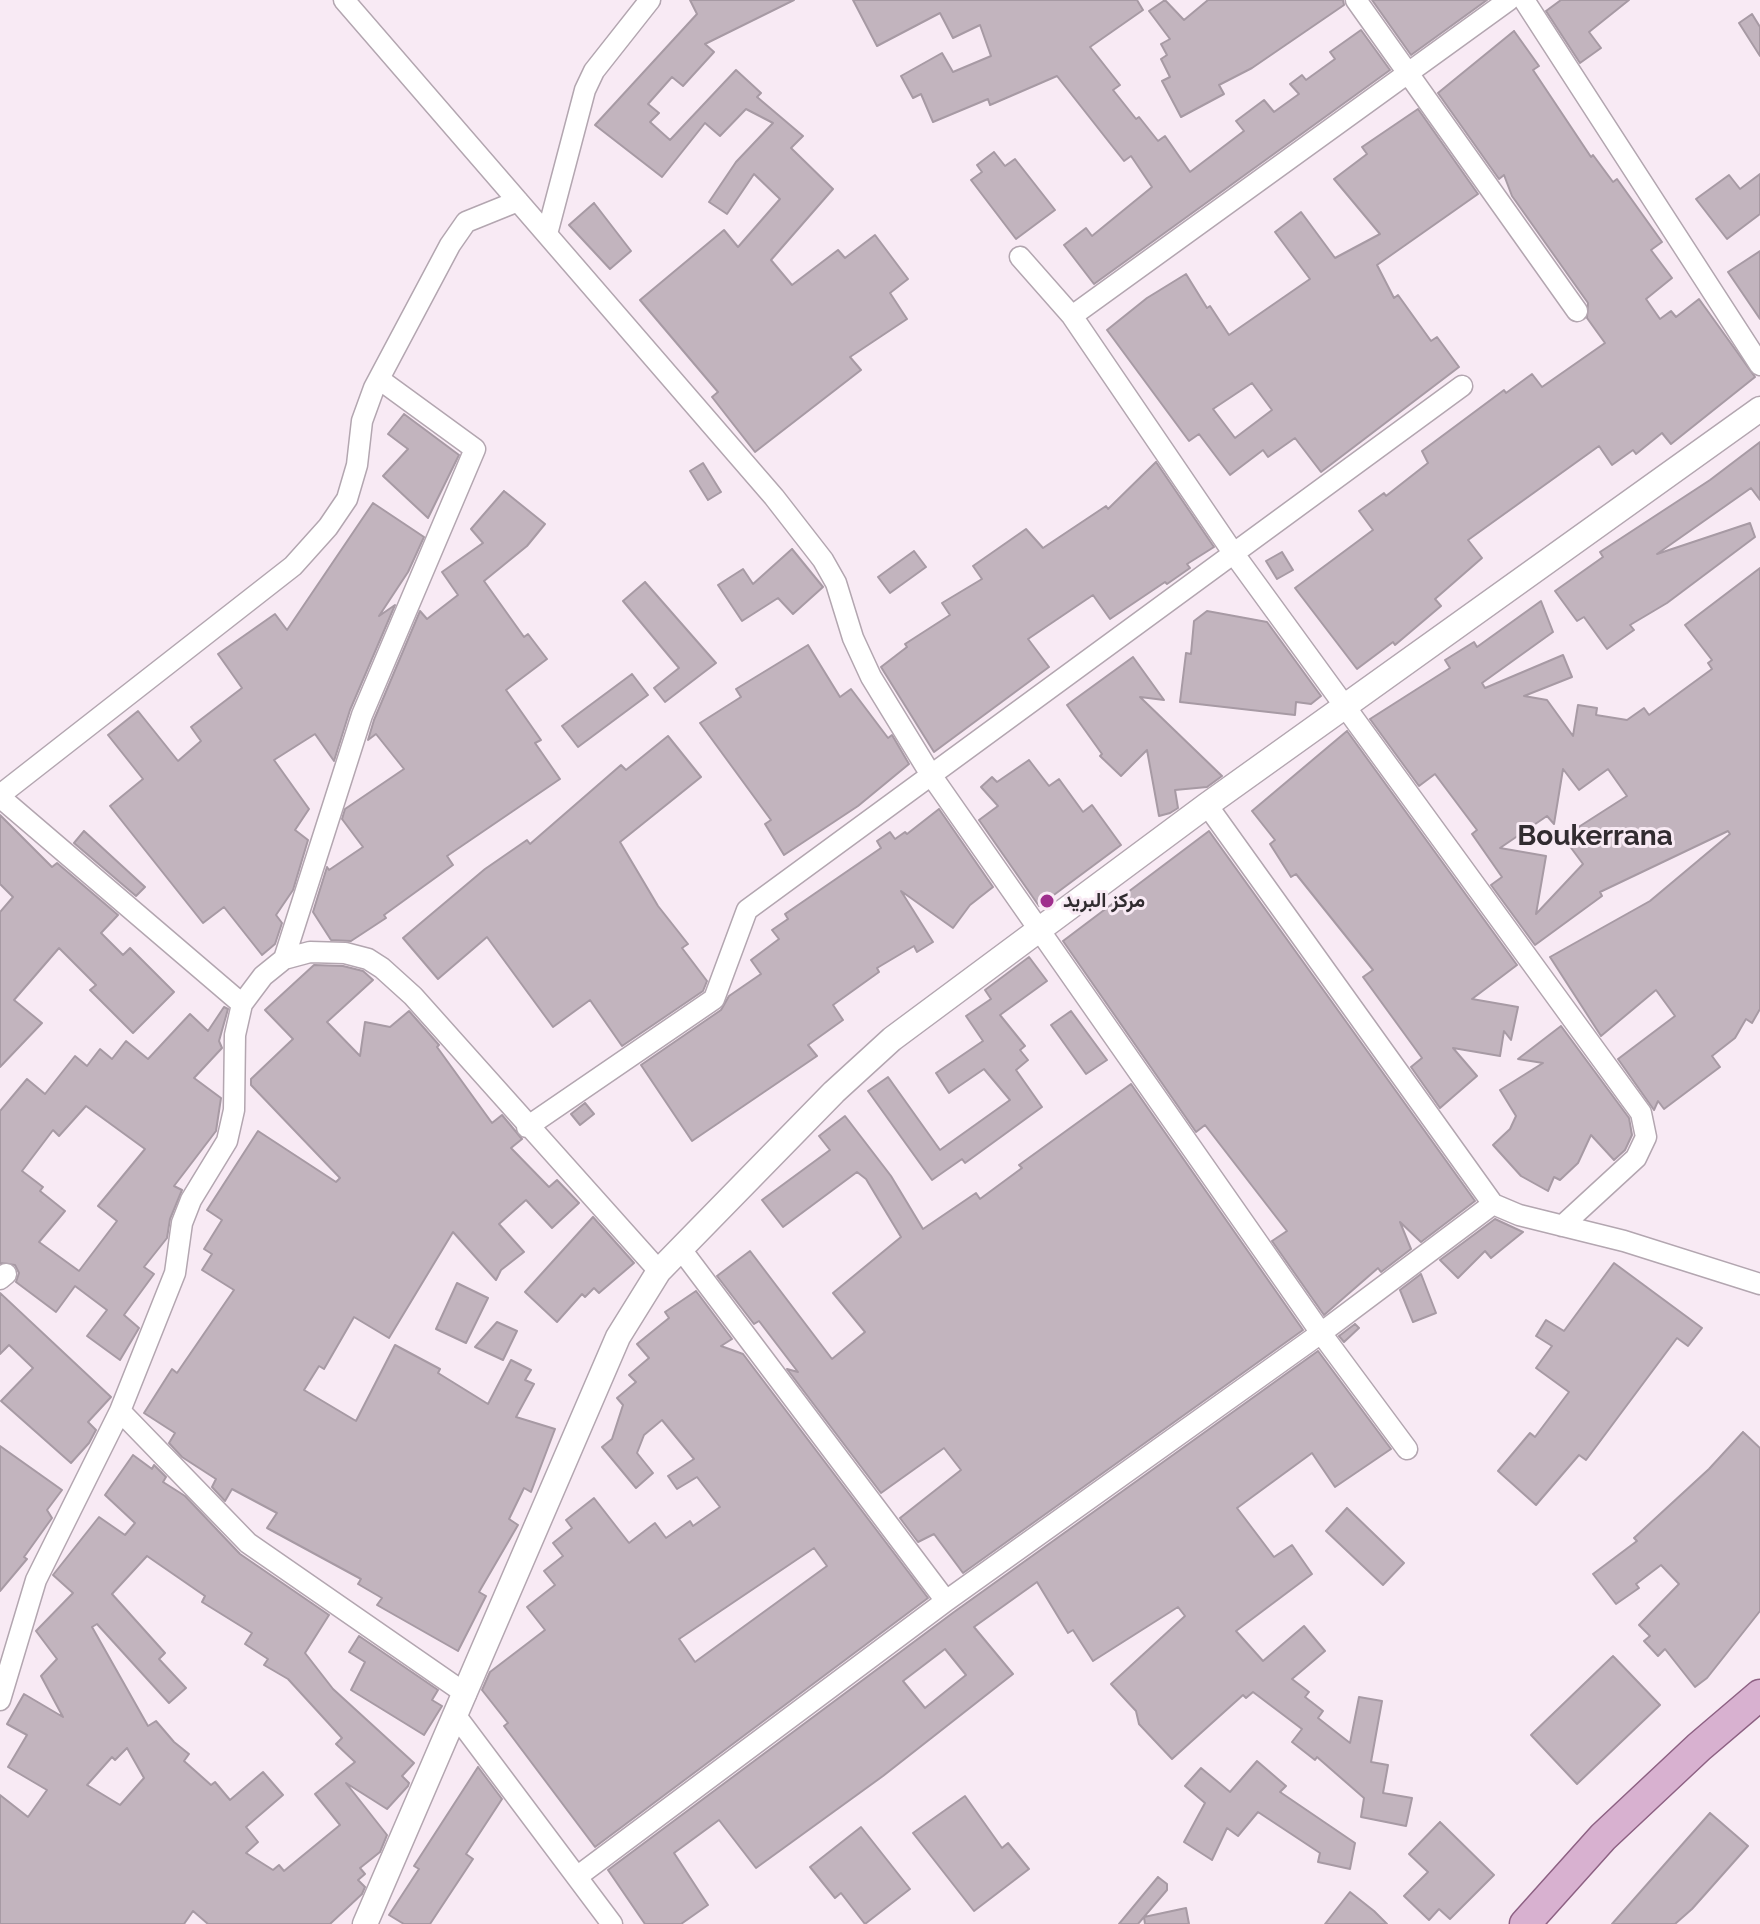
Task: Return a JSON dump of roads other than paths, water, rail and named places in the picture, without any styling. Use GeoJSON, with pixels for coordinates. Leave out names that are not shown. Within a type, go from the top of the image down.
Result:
{"type":"FeatureCollection","features":[{"type":"Feature","properties":{"kind":"main road"},"geometry":{"type":"LineString","coordinates":[[1525,1924],[1603,1837],[1760,1695]]}},
{"type":"Feature","properties":{"kind":"street"},"geometry":{"type":"LineString","coordinates":[[344,0],[774,497],[823,560],[836,583],[853,638],[871,677],[931,775],[1041,927],[1321,1333],[1407,1449]]}},
{"type":"Feature","properties":{"kind":"street"},"geometry":{"type":"LineString","coordinates":[[547,234],[585,90],[594,71],[650,0]]}},
{"type":"Feature","properties":{"kind":"street"},"geometry":{"type":"LineString","coordinates":[[1356,0],[1577,311]]}},
{"type":"Feature","properties":{"kind":"street"},"geometry":{"type":"LineString","coordinates":[[1072,316],[1509,0]]}},
{"type":"Feature","properties":{"kind":"street"},"geometry":{"type":"LineString","coordinates":[[1524,0],[1760,365]]}},
{"type":"Feature","properties":{"kind":"street"},"geometry":{"type":"LineString","coordinates":[[242,1004],[0,796],[293,566],[328,527],[347,499],[357,465],[362,421],[379,379],[466,222],[518,201]]}},
{"type":"Feature","properties":{"kind":"street"},"geometry":{"type":"LineString","coordinates":[[1020,257],[1072,316],[1234,554],[1641,1113],[1646,1137],[1636,1158],[1562,1226]]}},
{"type":"Feature","properties":{"kind":"street"},"geometry":{"type":"LineString","coordinates":[[284,959],[362,715],[475,449],[379,379]]}},
{"type":"Feature","properties":{"kind":"street"},"geometry":{"type":"LineString","coordinates":[[527,1127],[714,999],[747,910],[1462,386]]}},
{"type":"Feature","properties":{"kind":"street"},"geometry":{"type":"LineString","coordinates":[[365,1924],[618,1337],[659,1271],[680,1248],[834,1092],[892,1039],[1207,805],[1760,409]]}},
{"type":"Feature","properties":{"kind":"street"},"geometry":{"type":"LineString","coordinates":[[1207,805],[1493,1204],[1760,1284]]}},
{"type":"Feature","properties":{"kind":"street"},"geometry":{"type":"LineString","coordinates":[[0,1700],[36,1580],[120,1411],[175,1273],[182,1223],[191,1200],[227,1141],[234,1110],[235,1035],[242,1004],[263,976],[284,959],[310,952],[345,953],[368,959],[382,968],[413,996],[659,1271]]}},
{"type":"Feature","properties":{"kind":"street"},"geometry":{"type":"LineString","coordinates":[[578,1876],[946,1601],[1321,1333],[1493,1204]]}},
{"type":"Feature","properties":{"kind":"street"},"geometry":{"type":"LineString","coordinates":[[680,1248],[946,1601]]}},
{"type":"Feature","properties":{"kind":"street"},"geometry":{"type":"LineString","coordinates":[[120,1411],[248,1543],[461,1705],[612,1924]]}},
{"type":"Feature","properties":{"kind":"place","name":"مركز البريد"},"geometry":{"type":"Point","coordinates":[1047,901]}},
{"type":"Feature","properties":{"kind":"district","name":"Boukerrana"},"geometry":{"type":"Point","coordinates":[1595,837]}}]}
